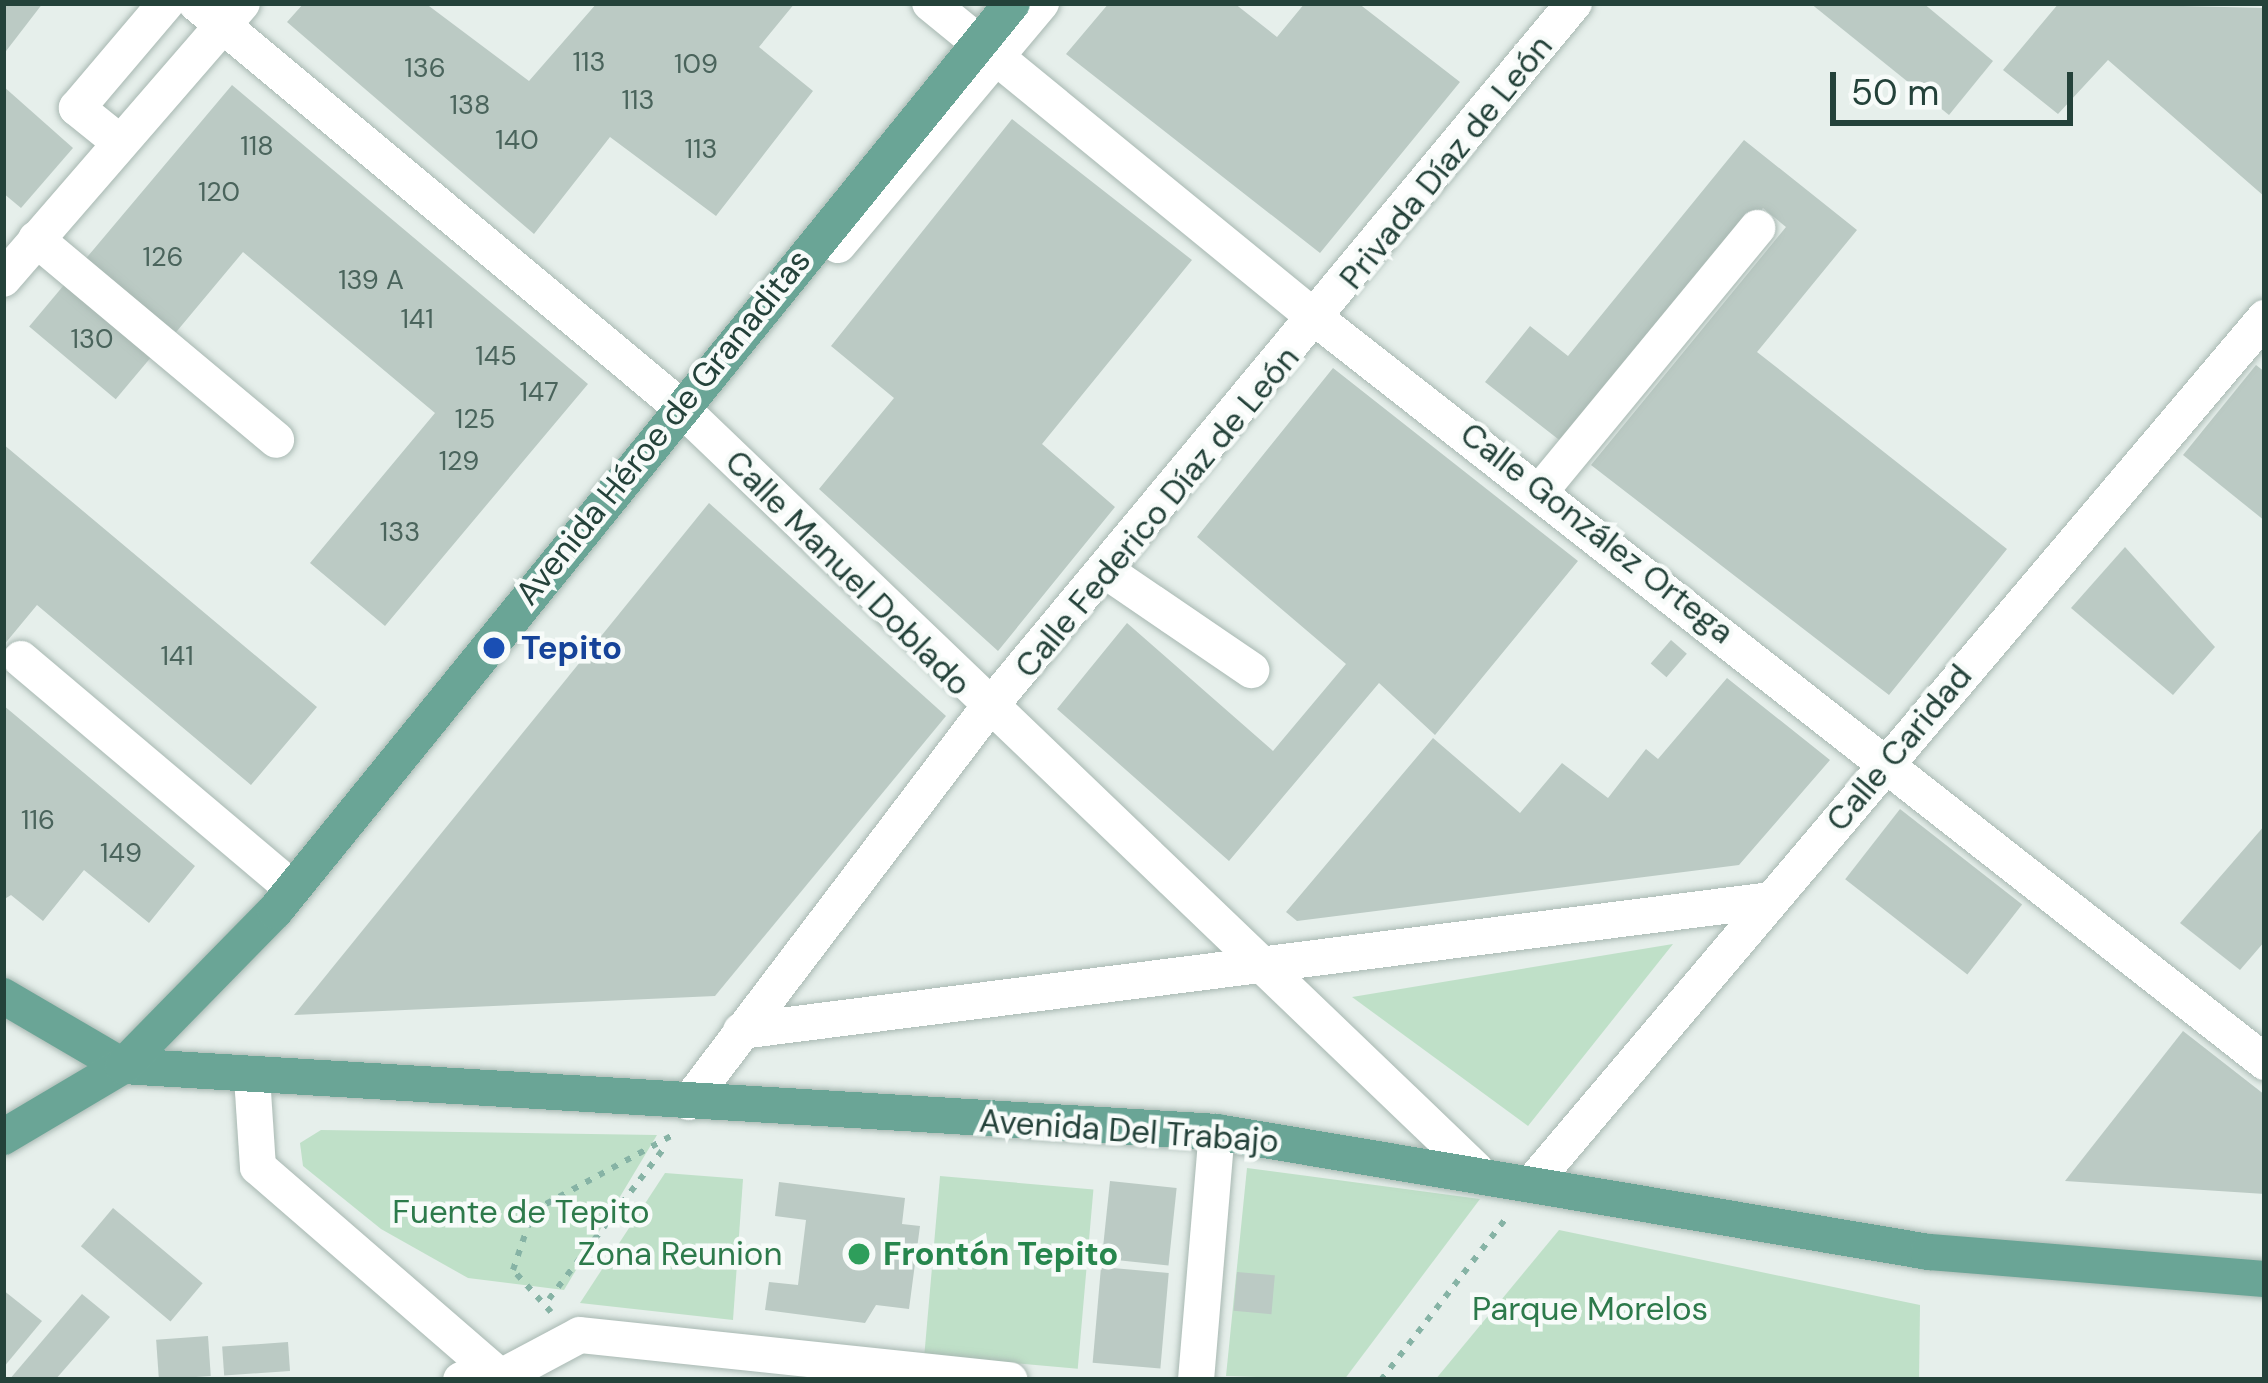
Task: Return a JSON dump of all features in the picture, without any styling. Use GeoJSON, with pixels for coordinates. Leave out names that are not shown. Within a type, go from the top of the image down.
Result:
{"type":"FeatureCollection","features":[{"type":"Feature","properties":{"kind":"main road","name":"Avenida Héroe de Granaditas"},"geometry":{"type":"LineString","coordinates":[[131,1066],[293,889],[988,49],[1012,3]]}},
{"type":"Feature","properties":{"kind":"main road"},"geometry":{"type":"LineString","coordinates":[[3,996],[131,1066]]}},
{"type":"Feature","properties":{"kind":"main road"},"geometry":{"type":"LineString","coordinates":[[3,1137],[131,1066]]}},
{"type":"Feature","properties":{"kind":"main road","name":"Avenida Del Trabajo"},"geometry":{"type":"LineString","coordinates":[[131,1066],[252,1077],[1217,1132],[1476,1170],[1929,1252],[2265,1280]]}},
{"type":"Feature","properties":{"kind":"street"},"geometry":{"type":"LineString","coordinates":[[118,141],[77,108],[166,3]]}},
{"type":"Feature","properties":{"kind":"street","name":"Calle González Ortega"},"geometry":{"type":"LineString","coordinates":[[930,3],[1319,322],[1544,488],[2265,1063]]}},
{"type":"Feature","properties":{"kind":"street"},"geometry":{"type":"LineString","coordinates":[[988,49],[1041,3]]}},
{"type":"Feature","properties":{"kind":"street","name":"Privada Díaz de León"},"geometry":{"type":"LineString","coordinates":[[1319,322],[1574,3]]}},
{"type":"Feature","properties":{"kind":"street"},"geometry":{"type":"LineString","coordinates":[[3,279],[221,10]]}},
{"type":"Feature","properties":{"kind":"street","name":"Calle Manuel Doblado"},"geometry":{"type":"LineString","coordinates":[[221,10],[684,412],[987,710],[1476,1170]]}},
{"type":"Feature","properties":{"kind":"street"},"geometry":{"type":"LineString","coordinates":[[1544,488],[1756,228]]}},
{"type":"Feature","properties":{"kind":"street"},"geometry":{"type":"LineString","coordinates":[[36,239],[276,440]]}},
{"type":"Feature","properties":{"kind":"street","name":"Calle Federico Díaz de León"},"geometry":{"type":"LineString","coordinates":[[695,1103],[741,1031],[987,710],[1319,322]]}},
{"type":"Feature","properties":{"kind":"street","name":"Calle Caridad"},"geometry":{"type":"LineString","coordinates":[[1535,1180],[1888,761],[2261,330]]}},
{"type":"Feature","properties":{"kind":"street"},"geometry":{"type":"LineString","coordinates":[[3,1150],[131,1066],[381,808],[684,412]]}},
{"type":"Feature","properties":{"kind":"street"},"geometry":{"type":"LineString","coordinates":[[1106,571],[1251,670]]}},
{"type":"Feature","properties":{"kind":"street"},"geometry":{"type":"LineString","coordinates":[[21,658],[293,889]]}},
{"type":"Feature","properties":{"kind":"street"},"geometry":{"type":"LineString","coordinates":[[741,1031],[1771,900]]}},
{"type":"Feature","properties":{"kind":"street"},"geometry":{"type":"LineString","coordinates":[[252,1077],[258,1167],[502,1379]]}},
{"type":"Feature","properties":{"kind":"street"},"geometry":{"type":"LineString","coordinates":[[1196,1380],[1217,1132]]}},
{"type":"Feature","properties":{"kind":"street"},"geometry":{"type":"LineString","coordinates":[[461,1380],[502,1379],[556,1341],[580,1335],[1010,1380]]}},
{"type":"Feature","properties":{"kind":"path"},"geometry":{"type":"LineString","coordinates":[[549,1299],[695,1103]]}},
{"type":"Feature","properties":{"kind":"path"},"geometry":{"type":"LineString","coordinates":[[556,1341],[549,1299],[513,1270],[533,1211],[666,1145]]}},
{"type":"Feature","properties":{"kind":"path"},"geometry":{"type":"LineString","coordinates":[[1381,1380],[1535,1180]]}},
{"type":"Feature","properties":{"kind":"green space"},"geometry":{"type":"Polygon","coordinates":[[[1673,944],[1528,1126],[1352,997],[1673,944]]]}},
{"type":"Feature","properties":{"kind":"green space","name":"Fuente de Tepito"},"geometry":{"type":"Polygon","coordinates":[[[321,1130],[657,1135],[564,1290],[468,1278],[381,1229],[303,1166],[300,1143],[321,1130]]]}},
{"type":"Feature","properties":{"kind":"green space","name":"Parque Morelos"},"geometry":{"type":"Polygon","coordinates":[[[1247,1168],[1480,1199],[1344,1380],[1226,1376],[1247,1168]]]}},
{"type":"Feature","properties":{"kind":"green space","name":"Zona Reunion"},"geometry":{"type":"Polygon","coordinates":[[[665,1173],[743,1179],[733,1320],[580,1303],[665,1173]]]}},
{"type":"Feature","properties":{"kind":"green space"},"geometry":{"type":"Polygon","coordinates":[[[940,1176],[1093,1189],[1078,1369],[924,1355],[940,1176]]]}},
{"type":"Feature","properties":{"kind":"green space","name":"Parque Morelos"},"geometry":{"type":"Polygon","coordinates":[[[1559,1230],[1920,1305],[1919,1380],[1435,1380],[1559,1230]]]}},
{"type":"Feature","properties":{"kind":"building"},"geometry":{"type":"Polygon","coordinates":[[[3,3],[43,3],[3,55],[3,3]]]}},
{"type":"Feature","properties":{"kind":"building"},"geometry":{"type":"Polygon","coordinates":[[[304,3],[425,3],[529,81],[597,3],[795,3],[759,47],[813,91],[716,216],[610,137],[534,234],[287,22],[304,3]]]}},
{"type":"Feature","properties":{"kind":"building"},"geometry":{"type":"Polygon","coordinates":[[[1109,3],[1234,3],[1277,37],[1305,3],[1358,3],[1460,82],[1320,253],[1066,54],[1109,3]]]}},
{"type":"Feature","properties":{"kind":"building"},"geometry":{"type":"Polygon","coordinates":[[[1810,3],[1923,3],[1993,61],[1949,115],[1810,3]]]}},
{"type":"Feature","properties":{"kind":"building"},"geometry":{"type":"Polygon","coordinates":[[[2059,3],[2265,8],[2265,197],[2108,60],[2058,114],[2003,70],[2059,3]]]}},
{"type":"Feature","properties":{"kind":"building"},"geometry":{"type":"Polygon","coordinates":[[[232,85],[588,384],[385,626],[310,563],[435,413],[243,252],[172,337],[83,262],[232,85]]]}},
{"type":"Feature","properties":{"kind":"building"},"geometry":{"type":"Polygon","coordinates":[[[3,86],[73,148],[21,208],[3,193],[3,86]]]}},
{"type":"Feature","properties":{"kind":"building"},"geometry":{"type":"Polygon","coordinates":[[[1012,119],[1192,260],[1042,444],[1115,507],[998,651],[819,489],[894,398],[831,346],[1012,119]]]}},
{"type":"Feature","properties":{"kind":"building"},"geometry":{"type":"Polygon","coordinates":[[[1744,140],[1857,230],[1757,352],[2007,549],[1889,695],[1591,465],[1786,227],[1763,208],[1567,446],[1485,382],[1530,326],[1568,356],[1744,140]]]}},
{"type":"Feature","properties":{"kind":"building"},"geometry":{"type":"Polygon","coordinates":[[[69,279],[156,352],[116,399],[29,326],[69,279]]]}},
{"type":"Feature","properties":{"kind":"building"},"geometry":{"type":"Polygon","coordinates":[[[2256,365],[2265,372],[2265,521],[2183,455],[2256,365]]]}},
{"type":"Feature","properties":{"kind":"building"},"geometry":{"type":"Polygon","coordinates":[[[1333,368],[1578,561],[1435,735],[1379,683],[1229,861],[1057,709],[1127,623],[1273,751],[1346,664],[1197,537],[1333,368]]]}},
{"type":"Feature","properties":{"kind":"building"},"geometry":{"type":"Polygon","coordinates":[[[3,444],[317,707],[251,785],[37,605],[3,646],[3,444]]]}},
{"type":"Feature","properties":{"kind":"building"},"geometry":{"type":"Polygon","coordinates":[[[709,503],[946,716],[715,996],[294,1015],[709,503]]]}},
{"type":"Feature","properties":{"kind":"building"},"geometry":{"type":"Polygon","coordinates":[[[2125,547],[2215,647],[2173,695],[2071,608],[2125,547]]]}},
{"type":"Feature","properties":{"kind":"building"},"geometry":{"type":"Polygon","coordinates":[[[1671,640],[1687,654],[1667,677],[1651,663],[1671,640]]]}},
{"type":"Feature","properties":{"kind":"building"},"geometry":{"type":"Polygon","coordinates":[[[1727,678],[1830,760],[1739,865],[1297,921],[1286,912],[1433,738],[1520,813],[1562,763],[1608,798],[1646,749],[1658,759],[1727,678]]]}},
{"type":"Feature","properties":{"kind":"building"},"geometry":{"type":"Polygon","coordinates":[[[3,705],[195,866],[149,923],[84,870],[43,921],[11,895],[3,900],[3,705]]]}},
{"type":"Feature","properties":{"kind":"building"},"geometry":{"type":"Polygon","coordinates":[[[1900,809],[2022,904],[1967,975],[1845,879],[1900,809]]]}},
{"type":"Feature","properties":{"kind":"building"},"geometry":{"type":"Polygon","coordinates":[[[2265,825],[2265,941],[2240,970],[2180,923],[2265,825]]]}},
{"type":"Feature","properties":{"kind":"building"},"geometry":{"type":"Polygon","coordinates":[[[2183,1031],[2265,1095],[2265,1194],[2065,1181],[2183,1031]]]}},
{"type":"Feature","properties":{"kind":"building"},"geometry":{"type":"Polygon","coordinates":[[[1110,1181],[1177,1188],[1168,1266],[1102,1259],[1110,1181]]]}},
{"type":"Feature","properties":{"kind":"building","name":"Frontón Tepito"},"geometry":{"type":"Polygon","coordinates":[[[779,1182],[905,1198],[902,1224],[920,1226],[909,1309],[876,1305],[865,1323],[765,1310],[769,1282],[798,1285],[806,1220],[775,1216],[779,1182]]]}},
{"type":"Feature","properties":{"kind":"building"},"geometry":{"type":"Polygon","coordinates":[[[113,1208],[203,1283],[170,1322],[81,1246],[113,1208]]]}},
{"type":"Feature","properties":{"kind":"building"},"geometry":{"type":"Polygon","coordinates":[[[1101,1267],[1169,1273],[1160,1369],[1093,1363],[1101,1267]]]}},
{"type":"Feature","properties":{"kind":"building"},"geometry":{"type":"Polygon","coordinates":[[[1237,1272],[1275,1275],[1271,1314],[1234,1311],[1237,1272]]]}},
{"type":"Feature","properties":{"kind":"building"},"geometry":{"type":"Polygon","coordinates":[[[3,1290],[42,1321],[3,1368],[3,1290]]]}},
{"type":"Feature","properties":{"kind":"building"},"geometry":{"type":"Polygon","coordinates":[[[82,1294],[110,1317],[55,1380],[9,1380],[82,1294]]]}},
{"type":"Feature","properties":{"kind":"building"},"geometry":{"type":"Polygon","coordinates":[[[208,1336],[211,1376],[159,1380],[156,1340],[208,1336]]]}},
{"type":"Feature","properties":{"kind":"building"},"geometry":{"type":"Polygon","coordinates":[[[288,1342],[290,1371],[224,1376],[222,1347],[288,1342]]]}},
{"type":"Feature","properties":{"kind":"place","name":"Tepito"},"geometry":{"type":"Point","coordinates":[494,648]}},
{"type":"Feature","properties":{"kind":"place","name":"Frontón Tepito"},"geometry":{"type":"Point","coordinates":[859,1254]}}]}
